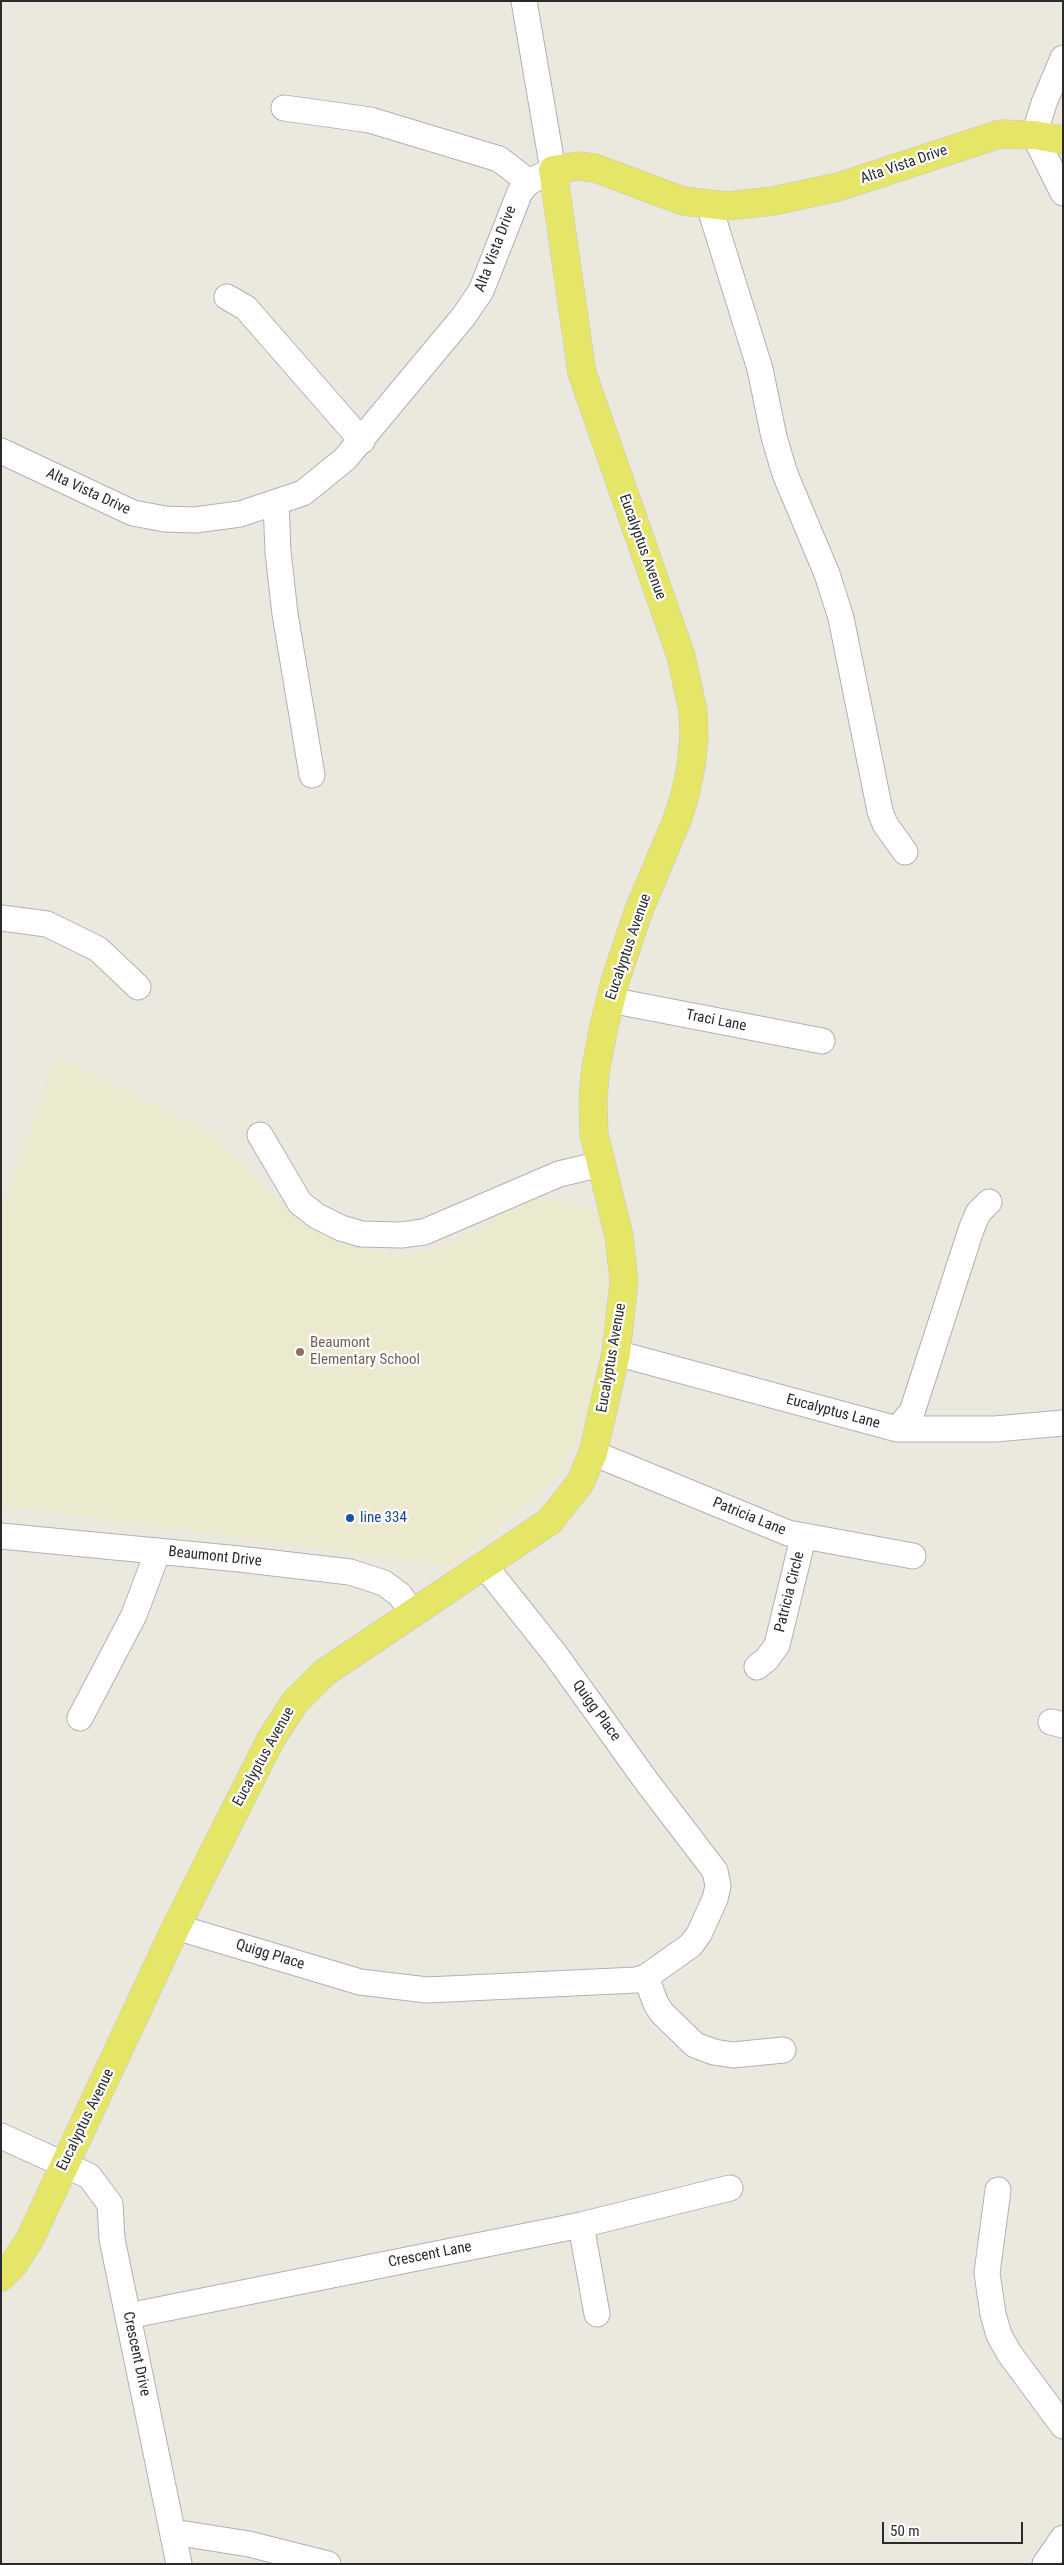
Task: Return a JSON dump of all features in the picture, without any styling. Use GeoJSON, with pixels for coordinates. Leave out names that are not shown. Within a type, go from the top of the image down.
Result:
{"type":"FeatureCollection","features":[{"type":"Feature","properties":{"kind":"main road","name":"Alta Vista Drive"},"geometry":{"type":"LineString","coordinates":[[553,170],[578,166],[595,168],[683,201],[727,206],[773,201],[819,191],[1000,134],[1034,135],[1063,140]]}},
{"type":"Feature","properties":{"kind":"main road","name":"Eucalyptus Avenue"},"geometry":{"type":"LineString","coordinates":[[1,2277],[13,2264],[30,2239],[128,2034],[176,1927],[271,1739],[295,1702],[324,1673],[484,1565],[528,1538],[550,1521],[580,1482],[593,1453],[616,1353],[624,1293],[624,1274],[619,1236],[593,1126],[593,1087],[610,1000],[636,918],[677,820],[685,795],[692,752],[693,710],[681,656],[582,373],[553,170]]}},
{"type":"Feature","properties":{"kind":"street"},"geometry":{"type":"LineString","coordinates":[[524,1],[553,170]]}},
{"type":"Feature","properties":{"kind":"street"},"geometry":{"type":"LineString","coordinates":[[1063,58],[1044,102],[1034,135],[1063,193]]}},
{"type":"Feature","properties":{"kind":"street"},"geometry":{"type":"LineString","coordinates":[[284,108],[370,120],[499,159],[529,182]]}},
{"type":"Feature","properties":{"kind":"street","name":"Alta Vista Drive"},"geometry":{"type":"LineString","coordinates":[[1,451],[109,503],[139,514],[165,519],[195,520],[240,514],[276,504],[303,493],[345,459],[362,441],[481,292],[499,247],[513,204],[529,182],[553,170]]}},
{"type":"Feature","properties":{"kind":"street"},"geometry":{"type":"LineString","coordinates":[[709,205],[760,369],[774,437],[785,474],[827,574],[841,618],[880,812],[884,824],[905,852]]}},
{"type":"Feature","properties":{"kind":"street"},"geometry":{"type":"LineString","coordinates":[[227,297],[246,308],[362,441]]}},
{"type":"Feature","properties":{"kind":"street"},"geometry":{"type":"LineString","coordinates":[[276,504],[278,552],[285,614],[312,775]]}},
{"type":"Feature","properties":{"kind":"street"},"geometry":{"type":"LineString","coordinates":[[1,918],[47,924],[98,949],[138,987]]}},
{"type":"Feature","properties":{"kind":"street","name":"Traci Lane"},"geometry":{"type":"LineString","coordinates":[[610,1000],[822,1041]]}},
{"type":"Feature","properties":{"kind":"street"},"geometry":{"type":"LineString","coordinates":[[260,1135],[300,1203],[317,1216],[341,1228],[361,1234],[401,1235],[424,1232],[559,1174],[601,1164]]}},
{"type":"Feature","properties":{"kind":"street","name":"Eucalyptus Lane"},"geometry":{"type":"LineString","coordinates":[[616,1353],[896,1429],[912,1412],[971,1230],[978,1213],[989,1202]]}},
{"type":"Feature","properties":{"kind":"street"},"geometry":{"type":"LineString","coordinates":[[896,1429],[995,1429],[1063,1423]]}},
{"type":"Feature","properties":{"kind":"street","name":"Patricia Lane"},"geometry":{"type":"LineString","coordinates":[[593,1453],[803,1538],[913,1556]]}},
{"type":"Feature","properties":{"kind":"street","name":"Beaumont Drive"},"geometry":{"type":"LineString","coordinates":[[1,1536],[350,1572],[384,1583],[400,1595],[413,1614]]}},
{"type":"Feature","properties":{"kind":"street","name":"Patricia Circle"},"geometry":{"type":"LineString","coordinates":[[757,1667],[767,1659],[777,1645],[803,1538]]}},
{"type":"Feature","properties":{"kind":"street"},"geometry":{"type":"LineString","coordinates":[[80,1718],[134,1615],[158,1551]]}},
{"type":"Feature","properties":{"kind":"street","name":"Quigg Place"},"geometry":{"type":"LineString","coordinates":[[176,1927],[360,1982],[427,1990],[636,1980],[646,1977],[682,1953],[699,1934],[715,1898],[718,1886],[715,1871],[555,1654],[484,1565]]}},
{"type":"Feature","properties":{"kind":"street"},"geometry":{"type":"LineString","coordinates":[[646,1977],[659,2008],[682,2034],[696,2045],[714,2052],[733,2055],[783,2050]]}},
{"type":"Feature","properties":{"kind":"street","name":"Crescent Drive"},"geometry":{"type":"LineString","coordinates":[[1,2136],[65,2163],[89,2176],[110,2204],[112,2239],[180,2564]]}},
{"type":"Feature","properties":{"kind":"street","name":"Crescent Lane"},"geometry":{"type":"LineString","coordinates":[[128,2316],[582,2224],[730,2188]]}},
{"type":"Feature","properties":{"kind":"street"},"geometry":{"type":"LineString","coordinates":[[998,2190],[986,2273],[993,2314],[999,2335],[1009,2353],[1063,2426]]}},
{"type":"Feature","properties":{"kind":"street"},"geometry":{"type":"LineString","coordinates":[[582,2224],[597,2314]]}},
{"type":"Feature","properties":{"kind":"street"},"geometry":{"type":"LineString","coordinates":[[173,2532],[248,2544],[328,2564]]}},
{"type":"Feature","properties":{"kind":"street"},"geometry":{"type":"LineString","coordinates":[[1045,2564],[1063,2538]]}},
{"type":"Feature","properties":{"kind":"shaded area","name":"Beaumont Elementary School"},"geometry":{"type":"Polygon","coordinates":[[[56,1057],[212,1132],[263,1185],[314,1226],[350,1245],[394,1256],[438,1249],[482,1228],[525,1193],[600,1212],[607,1292],[590,1413],[560,1475],[456,1563],[438,1564],[1,1505],[1,1211],[56,1057]]]}},
{"type":"Feature","properties":{"kind":"place","name":"Beaumont Elementary School"},"geometry":{"type":"Point","coordinates":[300,1352]}},
{"type":"Feature","properties":{"kind":"place","name":"line 334"},"geometry":{"type":"Point","coordinates":[350,1518]}}]}
